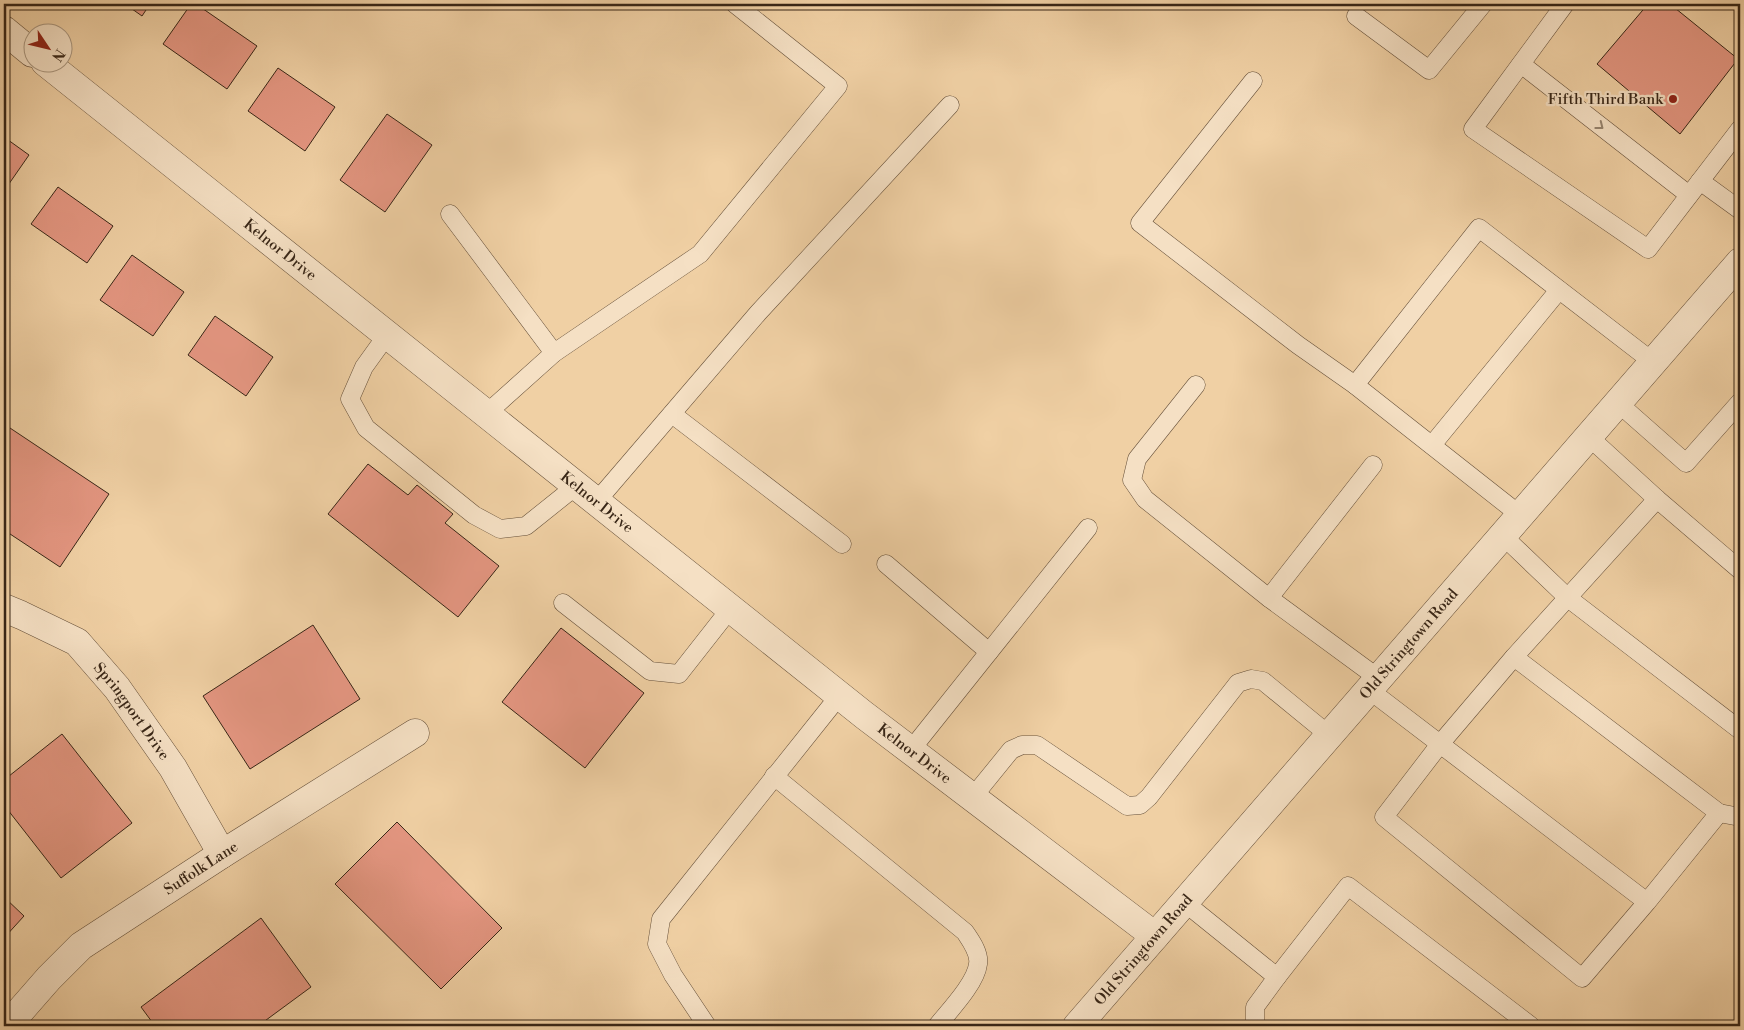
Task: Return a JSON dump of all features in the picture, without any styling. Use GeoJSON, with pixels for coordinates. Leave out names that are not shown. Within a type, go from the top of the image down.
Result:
{"type":"FeatureCollection","features":[{"type":"Feature","properties":{"kind":"street"},"geometry":{"type":"LineString","coordinates":[[4,30],[22,44]]}},
{"type":"Feature","properties":{"kind":"street","name":"Kelnor Drive"},"geometry":{"type":"LineString","coordinates":[[58,72],[839,696],[1155,936]]}},
{"type":"Feature","properties":{"kind":"street","name":"Old Stringtown Road"},"geometry":{"type":"LineString","coordinates":[[1078,1026],[1740,262]]}},
{"type":"Feature","properties":{"kind":"street","name":"Springport Drive"},"geometry":{"type":"LineString","coordinates":[[4,608],[21,614],[77,642],[117,688],[173,768],[222,854]]}},
{"type":"Feature","properties":{"kind":"street","name":"Suffolk Lane"},"geometry":{"type":"LineString","coordinates":[[6,1026],[81,946],[222,854],[416,733]]}},
{"type":"Feature","properties":{"kind":"lane"},"geometry":{"type":"LineString","coordinates":[[486,414],[554,353],[700,254],[838,86],[736,4]]}},
{"type":"Feature","properties":{"kind":"lane"},"geometry":{"type":"LineString","coordinates":[[1356,16],[1430,70],[1483,4]]}},
{"type":"Feature","properties":{"kind":"lane"},"geometry":{"type":"LineString","coordinates":[[1565,4],[1473,129],[1648,249],[1740,129]]}},
{"type":"Feature","properties":{"kind":"lane"},"geometry":{"type":"LineString","coordinates":[[1521,64],[1689,195]]}},
{"type":"Feature","properties":{"kind":"lane"},"geometry":{"type":"LineString","coordinates":[[1253,81],[1140,223],[1298,345],[1355,385],[1520,515]]}},
{"type":"Feature","properties":{"kind":"lane"},"geometry":{"type":"LineString","coordinates":[[387,335],[364,367],[350,399],[366,428],[474,514],[500,530],[526,526],[586,494],[672,414],[758,314],[950,105]]}},
{"type":"Feature","properties":{"kind":"lane"},"geometry":{"type":"LineString","coordinates":[[1700,181],[1740,210]]}},
{"type":"Feature","properties":{"kind":"lane"},"geometry":{"type":"LineString","coordinates":[[450,214],[554,353]]}},
{"type":"Feature","properties":{"kind":"lane"},"geometry":{"type":"LineString","coordinates":[[1355,385],[1479,228],[1653,362]]}},
{"type":"Feature","properties":{"kind":"lane"},"geometry":{"type":"LineString","coordinates":[[1432,446],[1559,290]]}},
{"type":"Feature","properties":{"kind":"lane"},"geometry":{"type":"LineString","coordinates":[[1196,385],[1138,459],[1132,480],[1145,499],[1373,684],[1440,744],[1647,902]]}},
{"type":"Feature","properties":{"kind":"lane"},"geometry":{"type":"LineString","coordinates":[[1618,403],[1686,464],[1740,402]]}},
{"type":"Feature","properties":{"kind":"lane"},"geometry":{"type":"LineString","coordinates":[[672,414],[842,544]]}},
{"type":"Feature","properties":{"kind":"lane"},"geometry":{"type":"LineString","coordinates":[[1589,437],[1657,499],[1740,570]]}},
{"type":"Feature","properties":{"kind":"lane"},"geometry":{"type":"LineString","coordinates":[[1268,598],[1374,465]]}},
{"type":"Feature","properties":{"kind":"lane"},"geometry":{"type":"LineString","coordinates":[[1657,499],[1514,657],[1440,744],[1384,817],[1582,978],[1719,813]]}},
{"type":"Feature","properties":{"kind":"lane"},"geometry":{"type":"LineString","coordinates":[[910,750],[1088,528]]}},
{"type":"Feature","properties":{"kind":"lane"},"geometry":{"type":"LineString","coordinates":[[1502,536],[1568,598],[1740,730]]}},
{"type":"Feature","properties":{"kind":"lane"},"geometry":{"type":"LineString","coordinates":[[886,564],[989,652]]}},
{"type":"Feature","properties":{"kind":"lane"},"geometry":{"type":"LineString","coordinates":[[563,603],[650,670],[679,674],[730,609]]}},
{"type":"Feature","properties":{"kind":"lane"},"geometry":{"type":"LineString","coordinates":[[1514,657],[1719,813],[1740,816]]}},
{"type":"Feature","properties":{"kind":"lane"},"geometry":{"type":"LineString","coordinates":[[972,798],[1011,750],[1022,745],[1037,745],[1127,806],[1140,805],[1149,797],[1238,683],[1251,679],[1263,682],[1329,735]]}},
{"type":"Feature","properties":{"kind":"lane"},"geometry":{"type":"LineString","coordinates":[[706,1026],[673,975],[657,944],[661,919],[839,696]]}},
{"type":"Feature","properties":{"kind":"lane"},"geometry":{"type":"LineString","coordinates":[[774,776],[965,932],[974,946],[979,964],[972,981],[937,1026]]}},
{"type":"Feature","properties":{"kind":"lane"},"geometry":{"type":"LineString","coordinates":[[1254,1026],[1255,1007],[1348,886],[1531,1026]]}},
{"type":"Feature","properties":{"kind":"lane"},"geometry":{"type":"LineString","coordinates":[[1184,902],[1277,977]]}},
{"type":"Feature","properties":{"kind":"building"},"geometry":{"type":"Polygon","coordinates":[[[125,4],[150,4],[142,16],[125,4]]]}},
{"type":"Feature","properties":{"kind":"building"},"geometry":{"type":"Polygon","coordinates":[[[191,4],[196,4],[257,46],[227,89],[163,44],[191,4]]]}},
{"type":"Feature","properties":{"kind":"building","name":"Fifth Third Bank"},"geometry":{"type":"Polygon","coordinates":[[[1648,4],[1670,4],[1738,59],[1680,134],[1597,64],[1648,4]]]}},
{"type":"Feature","properties":{"kind":"building"},"geometry":{"type":"Polygon","coordinates":[[[278,68],[335,107],[305,151],[248,111],[278,68]]]}},
{"type":"Feature","properties":{"kind":"building"},"geometry":{"type":"Polygon","coordinates":[[[387,114],[432,145],[385,212],[340,180],[387,114]]]}},
{"type":"Feature","properties":{"kind":"building"},"geometry":{"type":"Polygon","coordinates":[[[4,137],[29,155],[4,191],[4,137]]]}},
{"type":"Feature","properties":{"kind":"building"},"geometry":{"type":"Polygon","coordinates":[[[58,187],[113,226],[87,263],[31,224],[58,187]]]}},
{"type":"Feature","properties":{"kind":"building"},"geometry":{"type":"Polygon","coordinates":[[[132,255],[184,292],[153,336],[100,300],[132,255]]]}},
{"type":"Feature","properties":{"kind":"building"},"geometry":{"type":"Polygon","coordinates":[[[215,316],[273,357],[246,396],[188,355],[215,316]]]}},
{"type":"Feature","properties":{"kind":"building"},"geometry":{"type":"Polygon","coordinates":[[[4,424],[109,494],[60,567],[4,530],[4,424]]]}},
{"type":"Feature","properties":{"kind":"building"},"geometry":{"type":"Polygon","coordinates":[[[368,464],[408,495],[417,485],[453,514],[445,523],[499,566],[458,617],[328,514],[368,464]]]}},
{"type":"Feature","properties":{"kind":"building"},"geometry":{"type":"Polygon","coordinates":[[[313,625],[360,699],[250,769],[203,696],[313,625]]]}},
{"type":"Feature","properties":{"kind":"building"},"geometry":{"type":"Polygon","coordinates":[[[561,628],[644,693],[585,768],[502,702],[561,628]]]}},
{"type":"Feature","properties":{"kind":"building"},"geometry":{"type":"Polygon","coordinates":[[[62,734],[132,823],[61,878],[4,805],[4,780],[62,734]]]}},
{"type":"Feature","properties":{"kind":"building"},"geometry":{"type":"Polygon","coordinates":[[[397,822],[502,928],[441,989],[335,884],[397,822]]]}},
{"type":"Feature","properties":{"kind":"building"},"geometry":{"type":"Polygon","coordinates":[[[4,897],[24,916],[4,938],[4,897]]]}},
{"type":"Feature","properties":{"kind":"building"},"geometry":{"type":"Polygon","coordinates":[[[261,918],[311,987],[258,1026],[155,1026],[141,1007],[261,918]]]}},
{"type":"Feature","properties":{"kind":"place","name":"Fifth Third Bank"},"geometry":{"type":"Point","coordinates":[1673,99]}}]}
